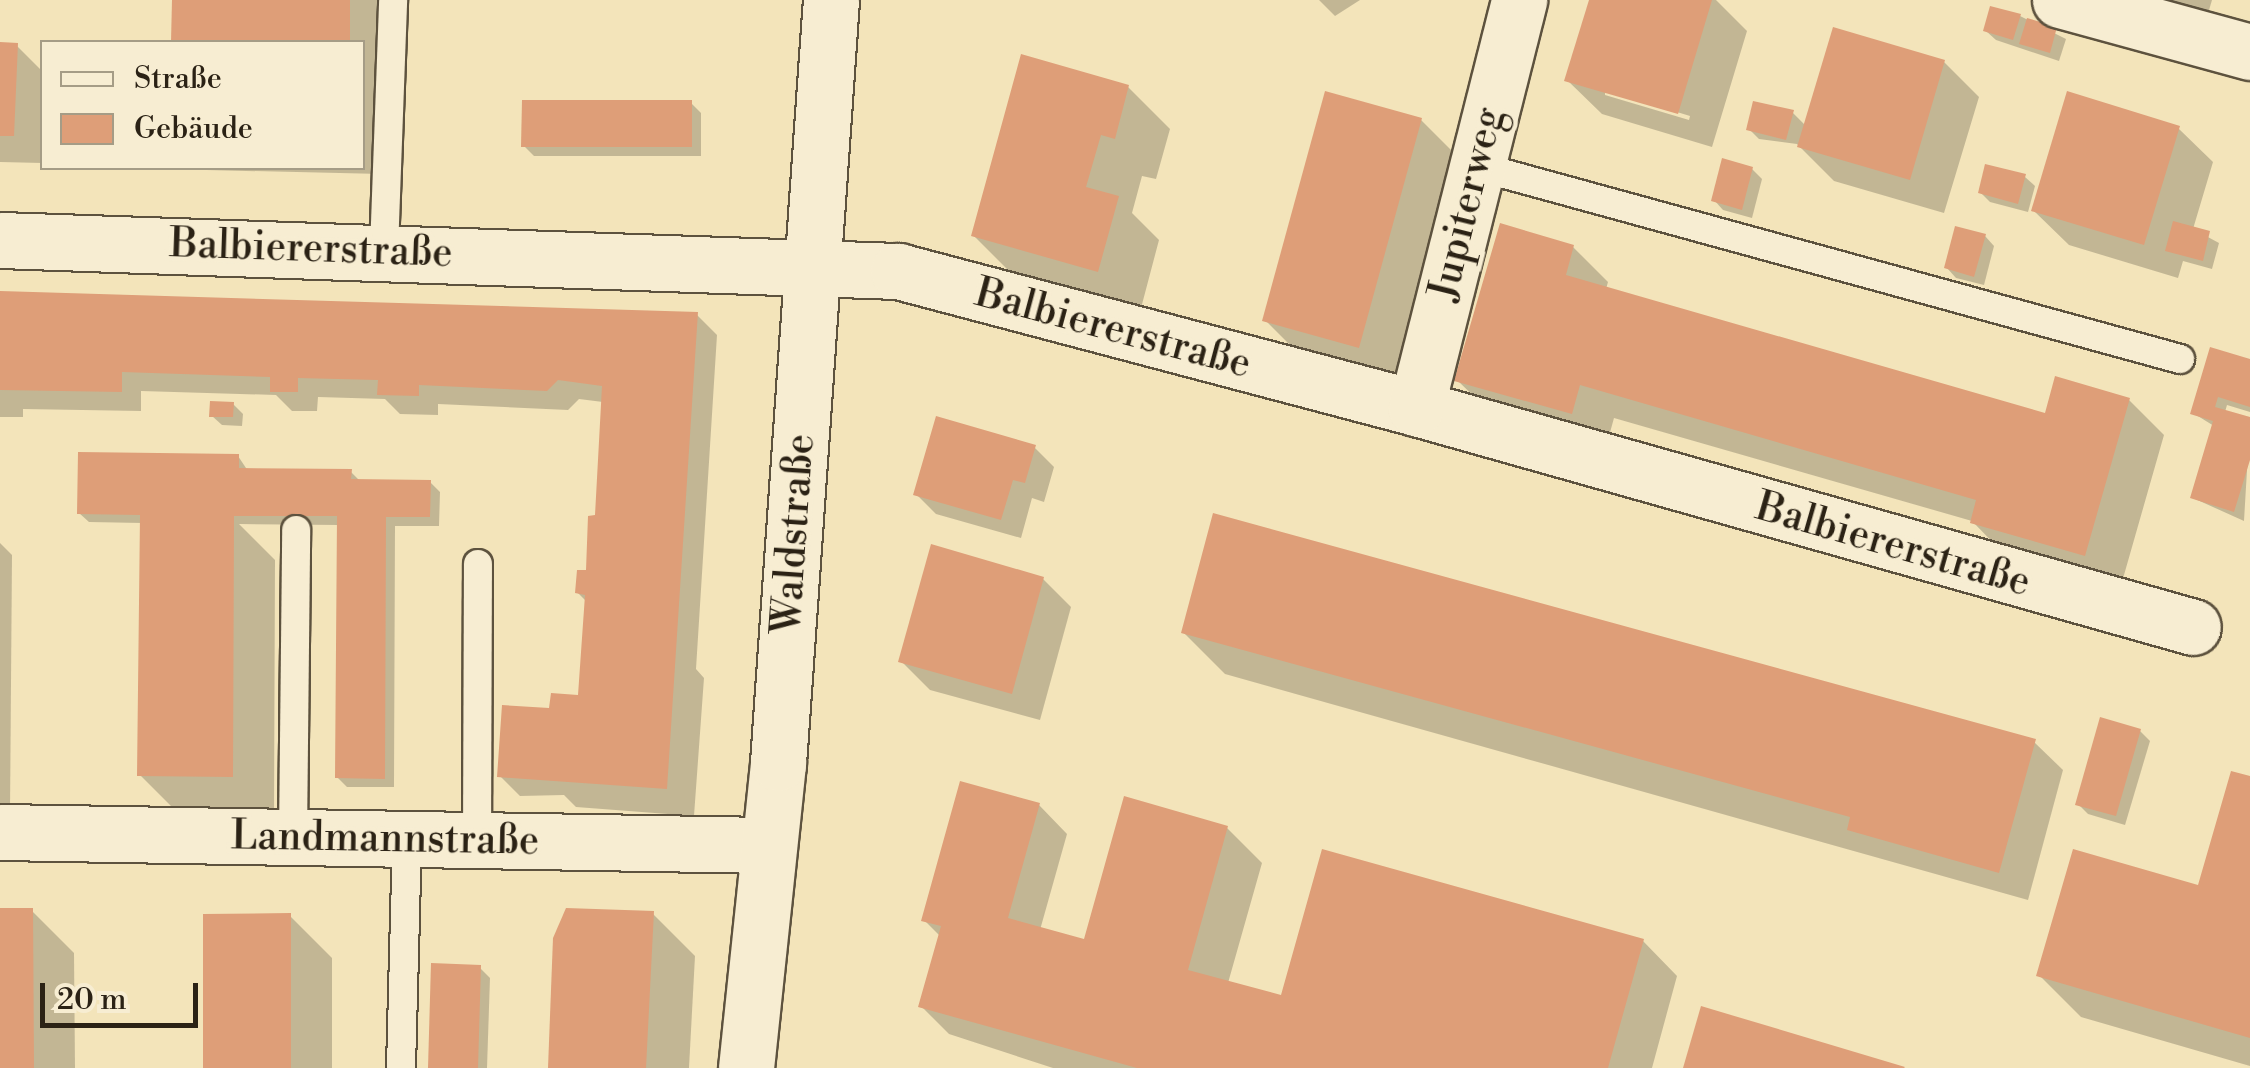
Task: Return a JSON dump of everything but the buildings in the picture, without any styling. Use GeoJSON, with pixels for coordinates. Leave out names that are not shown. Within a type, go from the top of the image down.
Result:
{"type":"FeatureCollection","features":[{"type":"Feature","properties":{"kind":"street","name":"Waldstraße"},"geometry":{"type":"LineString","coordinates":[[746,1068],[769,845],[815,267],[831,0]]}},
{"type":"Feature","properties":{"kind":"street","name":"Jupiterweg"},"geometry":{"type":"LineString","coordinates":[[1416,408],[1519,0]]}},
{"type":"Feature","properties":{"kind":"street"},"geometry":{"type":"LineString","coordinates":[[2060,0],[2250,52]]}},
{"type":"Feature","properties":{"kind":"street","name":"Balbiererstraße"},"geometry":{"type":"LineString","coordinates":[[0,240],[384,250],[898,271],[1416,408],[2193,627]]}},
{"type":"Feature","properties":{"kind":"street","name":"Landmannstraße"},"geometry":{"type":"LineString","coordinates":[[0,832],[769,845]]}},
{"type":"Feature","properties":{"kind":"lane"},"geometry":{"type":"LineString","coordinates":[[384,250],[392,0]]}},
{"type":"Feature","properties":{"kind":"lane"},"geometry":{"type":"LineString","coordinates":[[1476,166],[2180,359]]}},
{"type":"Feature","properties":{"kind":"lane"},"geometry":{"type":"LineString","coordinates":[[292,837],[296,530]]}},
{"type":"Feature","properties":{"kind":"lane"},"geometry":{"type":"LineString","coordinates":[[477,840],[478,564]]}},
{"type":"Feature","properties":{"kind":"lane"},"geometry":{"type":"LineString","coordinates":[[401,1068],[407,839]]}}]}
